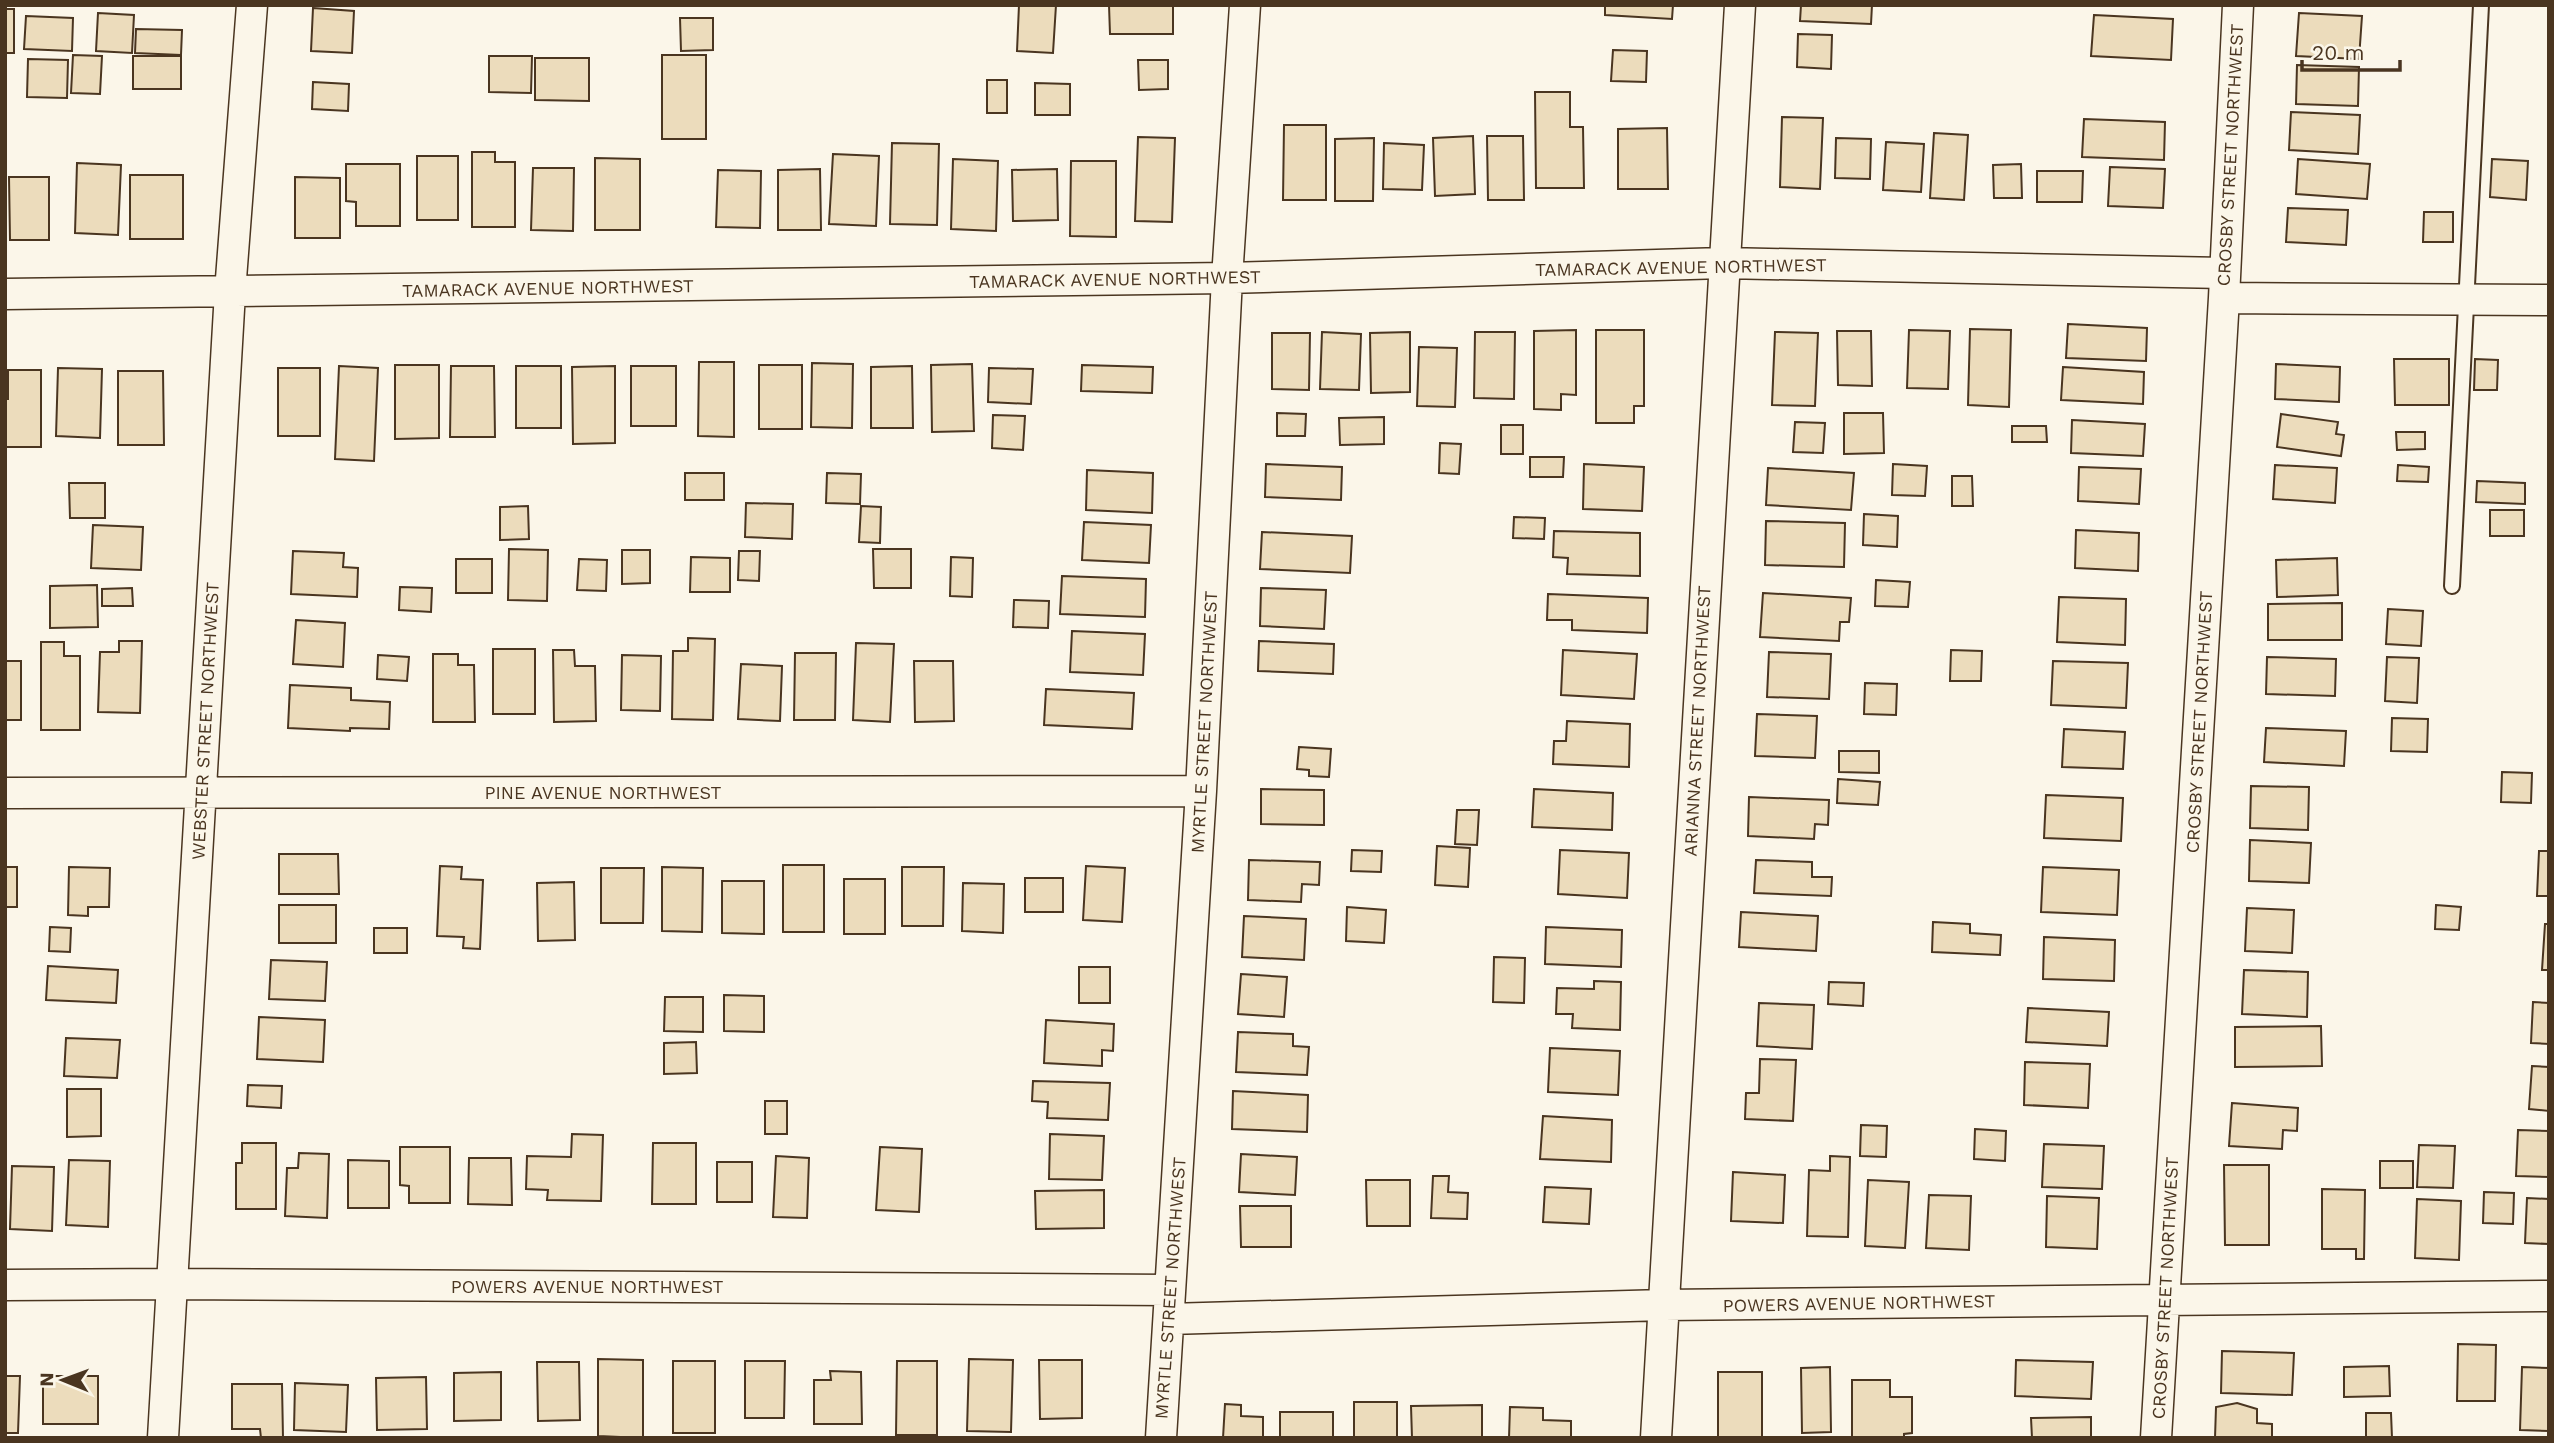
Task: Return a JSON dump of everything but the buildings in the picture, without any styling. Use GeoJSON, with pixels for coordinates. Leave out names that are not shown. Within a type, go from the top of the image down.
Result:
{"type":"FeatureCollection","features":[{"type":"Feature","properties":{"kind":"street","name":"WEBSTER STREET NORTHWEST"},"geometry":{"type":"LineString","coordinates":[[163,1438],[230,292],[252,5]]}},
{"type":"Feature","properties":{"kind":"street","name":"MYRTLE STREET NORTHWEST"},"geometry":{"type":"LineString","coordinates":[[1161,1438],[1245,5]]}},
{"type":"Feature","properties":{"kind":"street","name":"ARIANNA STREET NORTHWEST"},"geometry":{"type":"LineString","coordinates":[[1656,1438],[1740,5]]}},
{"type":"Feature","properties":{"kind":"street","name":"CROSBY STREET NORTHWEST"},"geometry":{"type":"LineString","coordinates":[[2157,1438],[2238,5]]}},
{"type":"Feature","properties":{"kind":"street","name":"TAMARACK AVENUE NORTHWEST"},"geometry":{"type":"LineString","coordinates":[[5,294],[1227,278],[1723,263],[2467,299],[2549,300]]}},
{"type":"Feature","properties":{"kind":"street","name":"PINE AVENUE NORTHWEST"},"geometry":{"type":"LineString","coordinates":[[5,793],[1201,791]]}},
{"type":"Feature","properties":{"kind":"street","name":"POWERS AVENUE NORTHWEST"},"geometry":{"type":"LineString","coordinates":[[5,1285],[172,1284],[1169,1304],[1664,1305],[2549,1296]]}},
{"type":"Feature","properties":{"kind":"lane"},"geometry":{"type":"LineString","coordinates":[[2452,586],[2481,5]]}}]}
